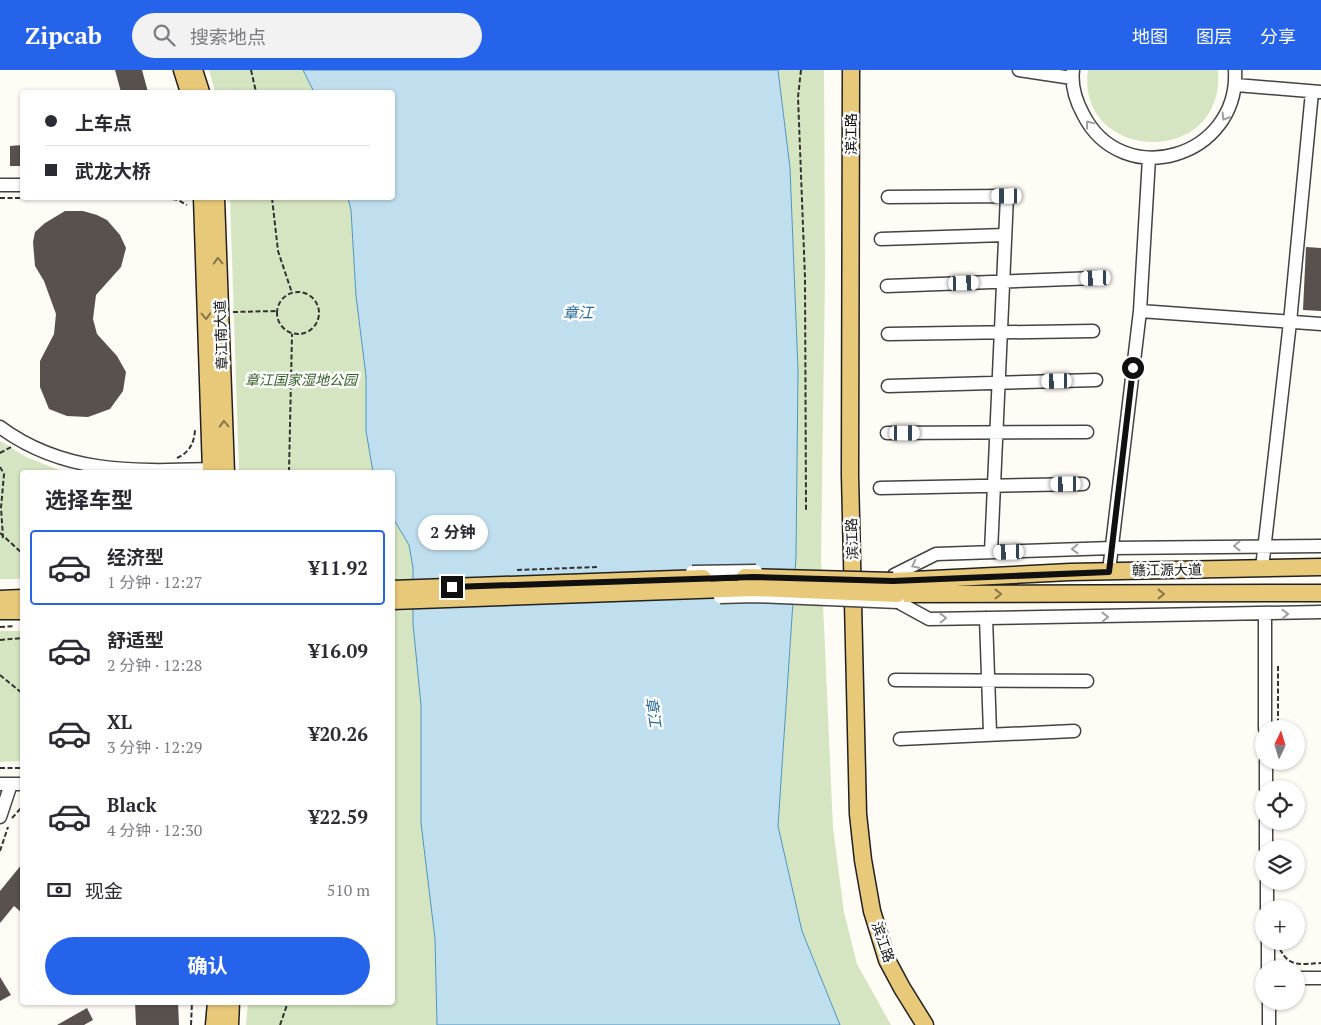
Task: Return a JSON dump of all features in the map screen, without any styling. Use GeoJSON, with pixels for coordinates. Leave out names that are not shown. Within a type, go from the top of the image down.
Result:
{"type":"FeatureCollection","features":[{"type":"Feature","properties":{"kind":"main road"},"geometry":{"type":"LineString","coordinates":[[182,70],[188,90]]}},
{"type":"Feature","properties":{"kind":"main road"},"geometry":{"type":"LineString","coordinates":[[194,70],[201,90]]}},
{"type":"Feature","properties":{"kind":"main road","name":"滨江路"},"geometry":{"type":"LineString","coordinates":[[840,70],[840,468],[846,763],[852,862],[862,913],[878,965],[913,1025]]}},
{"type":"Feature","properties":{"kind":"main road","name":"滨江路"},"geometry":{"type":"LineString","coordinates":[[851,70],[850,475],[858,814],[863,860],[872,911],[887,960],[902,988],[926,1025]]}},
{"type":"Feature","properties":{"kind":"main road","name":"章江南大道"},"geometry":{"type":"LineString","coordinates":[[216,200],[218,470]]}},
{"type":"Feature","properties":{"kind":"main road","name":"章江南大道"},"geometry":{"type":"LineString","coordinates":[[197,204],[218,470]]}},
{"type":"Feature","properties":{"kind":"main road","name":"赣江源大道"},"geometry":{"type":"LineString","coordinates":[[895,588],[1109,572],[1321,567]]}},
{"type":"Feature","properties":{"kind":"main road"},"geometry":{"type":"LineString","coordinates":[[395,589],[753,577],[895,588]]}},
{"type":"Feature","properties":{"kind":"main road"},"geometry":{"type":"LineString","coordinates":[[395,601],[754,588],[895,588]]}},
{"type":"Feature","properties":{"kind":"main road","name":"赣江源大道"},"geometry":{"type":"LineString","coordinates":[[895,588],[1321,593]]}},
{"type":"Feature","properties":{"kind":"main road"},"geometry":{"type":"LineString","coordinates":[[0,598],[20,598]]}},
{"type":"Feature","properties":{"kind":"main road"},"geometry":{"type":"LineString","coordinates":[[0,611],[20,611]]}},
{"type":"Feature","properties":{"kind":"main road"},"geometry":{"type":"LineString","coordinates":[[214,1025],[216,1005]]}},
{"type":"Feature","properties":{"kind":"main road"},"geometry":{"type":"LineString","coordinates":[[230,1025],[231,1005]]}},
{"type":"Feature","properties":{"kind":"street"},"geometry":{"type":"LineString","coordinates":[[1019,70],[1073,74],[1076,102],[1087,124],[1104,141],[1125,153],[1149,158],[1174,156],[1182,153],[1197,146],[1216,130],[1230,109],[1236,85],[1235,70]]}},
{"type":"Feature","properties":{"kind":"street"},"geometry":{"type":"LineString","coordinates":[[1236,85],[1317,92],[1262,568]]}},
{"type":"Feature","properties":{"kind":"street"},"geometry":{"type":"LineString","coordinates":[[1109,572],[1140,311],[1149,158]]}},
{"type":"Feature","properties":{"kind":"street"},"geometry":{"type":"LineString","coordinates":[[0,185],[20,185]]}},
{"type":"Feature","properties":{"kind":"street"},"geometry":{"type":"LineString","coordinates":[[888,197],[1007,196],[991,552]]}},
{"type":"Feature","properties":{"kind":"street"},"geometry":{"type":"LineString","coordinates":[[881,239],[1005,235]]}},
{"type":"Feature","properties":{"kind":"street"},"geometry":{"type":"LineString","coordinates":[[887,286],[1096,278]]}},
{"type":"Feature","properties":{"kind":"street"},"geometry":{"type":"LineString","coordinates":[[1140,311],[1321,324]]}},
{"type":"Feature","properties":{"kind":"street"},"geometry":{"type":"LineString","coordinates":[[888,334],[1093,330]]}},
{"type":"Feature","properties":{"kind":"street"},"geometry":{"type":"LineString","coordinates":[[888,386],[1096,380]]}},
{"type":"Feature","properties":{"kind":"street"},"geometry":{"type":"LineString","coordinates":[[0,427],[17,439],[63,460],[80,464],[140,470]]}},
{"type":"Feature","properties":{"kind":"street"},"geometry":{"type":"LineString","coordinates":[[887,433],[1087,432]]}},
{"type":"Feature","properties":{"kind":"street"},"geometry":{"type":"LineString","coordinates":[[880,488],[1083,484]]}},
{"type":"Feature","properties":{"kind":"street"},"geometry":{"type":"LineString","coordinates":[[395,606],[755,596],[895,588],[936,554],[1112,548],[1265,545],[1321,546]]}},
{"type":"Feature","properties":{"kind":"street"},"geometry":{"type":"LineString","coordinates":[[395,582],[751,570],[895,588],[929,619],[1321,612]]}},
{"type":"Feature","properties":{"kind":"street"},"geometry":{"type":"LineString","coordinates":[[0,591],[20,591]]}},
{"type":"Feature","properties":{"kind":"street"},"geometry":{"type":"LineString","coordinates":[[1265,614],[1266,720]]}},
{"type":"Feature","properties":{"kind":"street"},"geometry":{"type":"LineString","coordinates":[[0,618],[20,618]]}},
{"type":"Feature","properties":{"kind":"street"},"geometry":{"type":"LineString","coordinates":[[986,618],[990,733]]}},
{"type":"Feature","properties":{"kind":"street"},"geometry":{"type":"LineString","coordinates":[[895,680],[1087,681]]}},
{"type":"Feature","properties":{"kind":"street"},"geometry":{"type":"LineString","coordinates":[[900,739],[1074,730]]}},
{"type":"Feature","properties":{"kind":"street"},"geometry":{"type":"LineString","coordinates":[[0,817],[11,784]]}},
{"type":"Feature","properties":{"kind":"street"},"geometry":{"type":"LineString","coordinates":[[1305,978],[1321,978]]}},
{"type":"Feature","properties":{"kind":"street"},"geometry":{"type":"LineString","coordinates":[[1269,1010],[1269,1025]]}},
{"type":"Feature","properties":{"kind":"path"},"geometry":{"type":"LineString","coordinates":[[251,70],[256,90]]}},
{"type":"Feature","properties":{"kind":"path"},"geometry":{"type":"LineString","coordinates":[[801,70],[798,97],[805,278],[806,510]]}},
{"type":"Feature","properties":{"kind":"path"},"geometry":{"type":"LineString","coordinates":[[0,198],[20,198]]}},
{"type":"Feature","properties":{"kind":"path"},"geometry":{"type":"LineString","coordinates":[[174,200],[187,204],[197,204]]}},
{"type":"Feature","properties":{"kind":"path"},"geometry":{"type":"LineString","coordinates":[[272,200],[278,250],[292,293]]}},
{"type":"Feature","properties":{"kind":"path"},"geometry":{"type":"LineString","coordinates":[[292,293],[304,293],[310,296],[317,305],[319,316],[314,327],[304,334],[292,334],[282,328],[279,322],[277,311],[282,300],[292,293]]}},
{"type":"Feature","properties":{"kind":"path"},"geometry":{"type":"LineString","coordinates":[[228,312],[277,311]]}},
{"type":"Feature","properties":{"kind":"path"},"geometry":{"type":"LineString","coordinates":[[290,470],[292,334]]}},
{"type":"Feature","properties":{"kind":"path"},"geometry":{"type":"LineString","coordinates":[[173,460],[190,448],[194,441],[195,423]]}},
{"type":"Feature","properties":{"kind":"path"},"geometry":{"type":"LineString","coordinates":[[0,453],[13,446]]}},
{"type":"Feature","properties":{"kind":"path"},"geometry":{"type":"LineString","coordinates":[[0,467],[4,474],[0,508],[3,536]]}},
{"type":"Feature","properties":{"kind":"path"},"geometry":{"type":"LineString","coordinates":[[0,533],[20,551]]}},
{"type":"Feature","properties":{"kind":"path"},"geometry":{"type":"LineString","coordinates":[[0,539],[3,536]]}},
{"type":"Feature","properties":{"kind":"path"},"geometry":{"type":"LineString","coordinates":[[0,627],[20,625]]}},
{"type":"Feature","properties":{"kind":"path"},"geometry":{"type":"LineString","coordinates":[[0,640],[20,638]]}},
{"type":"Feature","properties":{"kind":"path"},"geometry":{"type":"LineString","coordinates":[[1278,663],[1278,720]]}},
{"type":"Feature","properties":{"kind":"path"},"geometry":{"type":"LineString","coordinates":[[0,675],[20,691]]}},
{"type":"Feature","properties":{"kind":"path"},"geometry":{"type":"LineString","coordinates":[[0,768],[20,768]]}},
{"type":"Feature","properties":{"kind":"path"},"geometry":{"type":"LineString","coordinates":[[0,851],[10,821],[20,809]]}},
{"type":"Feature","properties":{"kind":"path"},"geometry":{"type":"LineString","coordinates":[[1281,950],[1286,959],[1294,964],[1321,963]]}},
{"type":"Feature","properties":{"kind":"path"},"geometry":{"type":"LineString","coordinates":[[191,1025],[192,1005]]}},
{"type":"Feature","properties":{"kind":"path"},"geometry":{"type":"LineString","coordinates":[[280,1025],[287,1005]]}},
{"type":"Feature","properties":{"kind":"green space"},"geometry":{"type":"Polygon","coordinates":[[[209,70],[303,70],[313,90],[214,90],[209,70]]]}},
{"type":"Feature","properties":{"kind":"green space"},"geometry":{"type":"Polygon","coordinates":[[[778,70],[824,70],[825,275],[821,559],[833,828],[844,912],[857,964],[891,1025],[840,1025],[838,1022],[802,931],[778,826],[796,557],[798,370],[790,168],[778,70]]]}},
{"type":"Feature","properties":{"kind":"green space"},"geometry":{"type":"Polygon","coordinates":[[[1088,70],[1218,70],[1214,102],[1199,125],[1177,138],[1151,142],[1126,137],[1104,123],[1090,101],[1088,70]]]}},
{"type":"Feature","properties":{"kind":"green space","name":"章江国家湿地公园"},"geometry":{"type":"Polygon","coordinates":[[[230,200],[348,200],[351,210],[356,296],[366,376],[366,431],[373,470],[239,470],[230,200]]]}},
{"type":"Feature","properties":{"kind":"green space"},"geometry":{"type":"Polygon","coordinates":[[[0,441],[26,457],[59,470],[20,470],[20,579],[0,579],[0,441]]]}},
{"type":"Feature","properties":{"kind":"green space"},"geometry":{"type":"Polygon","coordinates":[[[395,521],[409,545],[413,568],[413,624],[421,705],[435,939],[437,1025],[246,1025],[248,1005],[395,1005],[395,521]]]}},
{"type":"Feature","properties":{"kind":"green space"},"geometry":{"type":"Polygon","coordinates":[[[0,631],[20,631],[20,761],[0,762],[0,631]]]}},
{"type":"Feature","properties":{"kind":"water","name":"章江"},"geometry":{"type":"Polygon","coordinates":[[[303,70],[778,70],[790,168],[798,370],[796,557],[778,826],[802,931],[840,1025],[437,1025],[435,939],[421,823],[421,705],[413,624],[413,568],[409,545],[395,521],[395,470],[373,470],[366,431],[366,376],[356,296],[351,210],[348,200],[395,200],[395,90],[313,90],[303,70]]]}},
{"type":"Feature","properties":{"kind":"building"},"geometry":{"type":"Polygon","coordinates":[[[115,70],[142,70],[147,90],[120,90],[115,70]]]}},
{"type":"Feature","properties":{"kind":"building"},"geometry":{"type":"Polygon","coordinates":[[[20,145],[20,166],[10,166],[10,146],[20,145]]]}},
{"type":"Feature","properties":{"kind":"building"},"geometry":{"type":"Polygon","coordinates":[[[65,211],[83,211],[107,220],[120,235],[126,248],[121,267],[96,295],[93,319],[97,334],[117,356],[126,372],[123,391],[110,409],[88,417],[67,416],[49,409],[40,387],[40,361],[54,334],[56,314],[44,281],[35,266],[33,242],[35,232],[45,223],[65,211]]]}},
{"type":"Feature","properties":{"kind":"building"},"geometry":{"type":"Polygon","coordinates":[[[1306,247],[1321,248],[1321,311],[1303,310],[1306,247]]]}},
{"type":"Feature","properties":{"kind":"building"},"geometry":{"type":"Polygon","coordinates":[[[20,866],[20,911],[14,906],[0,923],[0,891],[20,866]]]}},
{"type":"Feature","properties":{"kind":"building"},"geometry":{"type":"Polygon","coordinates":[[[0,977],[11,995],[0,1001],[0,977]]]}},
{"type":"Feature","properties":{"kind":"building"},"geometry":{"type":"Polygon","coordinates":[[[135,1005],[178,1005],[179,1025],[136,1025],[135,1005]]]}},
{"type":"Feature","properties":{"kind":"building"},"geometry":{"type":"Polygon","coordinates":[[[87,1008],[93,1020],[84,1025],[57,1025],[87,1008]]]}},
{"type":"Feature","properties":{"kind":"route"},"geometry":{"type":"LineString","coordinates":[[452,587],[753,577],[893,581],[1109,572],[1133,368]]}}]}
